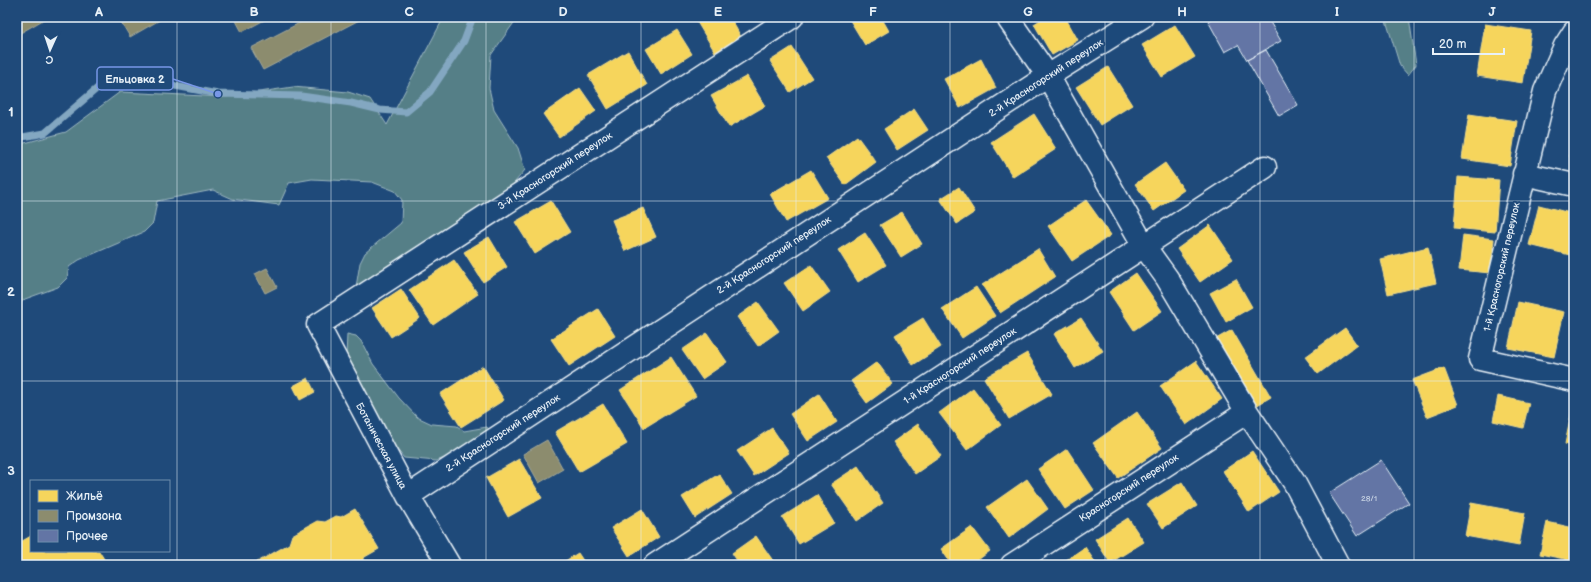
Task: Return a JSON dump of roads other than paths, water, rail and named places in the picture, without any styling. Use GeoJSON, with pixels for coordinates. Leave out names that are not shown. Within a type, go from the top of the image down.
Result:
{"type":"FeatureCollection","features":[{"type":"Feature","properties":{"kind":"street","name":"3-й Красногорский переулок"},"geometry":{"type":"LineString","coordinates":[[318,325],[792,17]]}},
{"type":"Feature","properties":{"kind":"street","name":"2-й Красногорский переулок"},"geometry":{"type":"LineString","coordinates":[[408,496],[1048,76],[1142,17]]}},
{"type":"Feature","properties":{"kind":"street"},"geometry":{"type":"LineString","coordinates":[[1009,20],[1048,76],[1144,246],[1167,278],[1247,412],[1294,482],[1338,565]]}},
{"type":"Feature","properties":{"kind":"street","name":"1-й Красногорский переулок"},"geometry":{"type":"LineString","coordinates":[[1574,32],[1565,46],[1545,91],[1480,360],[1574,380]]}},
{"type":"Feature","properties":{"kind":"street","name":"1-й Красногорский переулок"},"geometry":{"type":"LineString","coordinates":[[655,565],[1265,167]]}},
{"type":"Feature","properties":{"kind":"street"},"geometry":{"type":"LineString","coordinates":[[1524,174],[1574,185]]}},
{"type":"Feature","properties":{"kind":"street","name":"Ботаническая улица"},"geometry":{"type":"LineString","coordinates":[[318,325],[408,496],[448,565]]}},
{"type":"Feature","properties":{"kind":"street","name":"Красногорский переулок"},"geometry":{"type":"LineString","coordinates":[[1012,565],[1247,412]]}},
{"type":"Feature","properties":{"kind":"waterway"},"geometry":{"type":"LineString","coordinates":[[17,138],[45,133],[101,85],[148,81],[218,94],[301,96],[351,103],[380,110],[406,112],[430,92],[464,41],[473,17]]}},
{"type":"Feature","properties":{"kind":"place","name":"Ельцовка 2"},"geometry":{"type":"Point","coordinates":[218,94]}}]}
